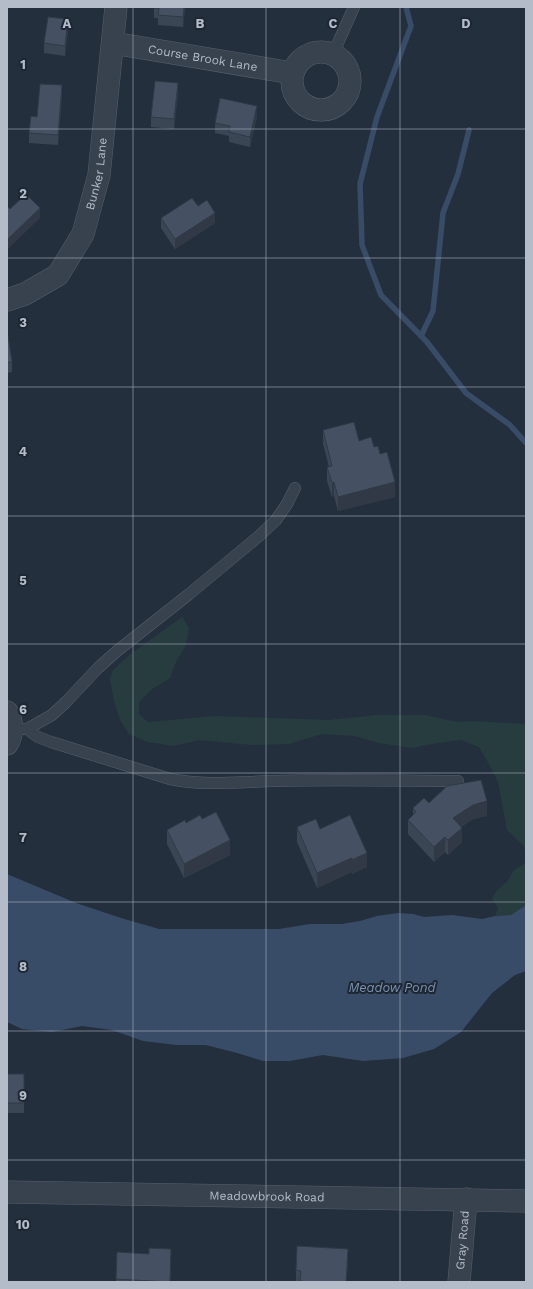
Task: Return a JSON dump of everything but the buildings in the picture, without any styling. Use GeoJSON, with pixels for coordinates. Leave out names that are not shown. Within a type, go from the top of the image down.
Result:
{"type":"FeatureCollection","features":[{"type":"Feature","properties":{"kind":"street","name":"Bunker Lane"},"geometry":{"type":"LineString","coordinates":[[7,300],[25,294],[58,276],[83,234],[99,175],[116,7]]}},
{"type":"Feature","properties":{"kind":"street","name":"Course Brook Lane"},"geometry":{"type":"LineString","coordinates":[[113,43],[292,73]]}},
{"type":"Feature","properties":{"kind":"street"},"geometry":{"type":"LineString","coordinates":[[322,51],[333,54],[341,59],[346,66],[350,79],[349,88],[346,96],[332,108],[322,110],[314,109],[305,106],[298,99],[291,85],[292,73],[298,62],[304,56],[322,51]]}},
{"type":"Feature","properties":{"kind":"street","name":"Meadowbrook Road"},"geometry":{"type":"LineString","coordinates":[[7,1192],[526,1200]]}},
{"type":"Feature","properties":{"kind":"street","name":"Gray Road"},"geometry":{"type":"LineString","coordinates":[[459,1282],[466,1199]]}},
{"type":"Feature","properties":{"kind":"lane"},"geometry":{"type":"LineString","coordinates":[[333,54],[354,7]]}},
{"type":"Feature","properties":{"kind":"lane"},"geometry":{"type":"LineString","coordinates":[[13,728],[52,715],[112,655],[259,536],[276,520],[287,504],[295,488]]}},
{"type":"Feature","properties":{"kind":"lane"},"geometry":{"type":"LineString","coordinates":[[13,728],[51,742],[170,779],[188,782],[206,784],[273,780],[458,781]]}},
{"type":"Feature","properties":{"kind":"green space"},"geometry":{"type":"Polygon","coordinates":[[[182,617],[189,628],[186,645],[176,662],[170,678],[151,690],[139,702],[139,714],[148,722],[215,716],[329,720],[376,715],[425,715],[457,722],[474,721],[526,724],[526,855],[523,845],[507,830],[498,782],[489,764],[479,747],[461,740],[411,748],[379,743],[354,736],[322,734],[289,744],[252,745],[199,740],[174,746],[147,742],[129,734],[120,720],[114,701],[110,679],[113,670],[133,652],[182,617]]]}},
{"type":"Feature","properties":{"kind":"green space"},"geometry":{"type":"Polygon","coordinates":[[[526,863],[526,905],[511,915],[495,916],[498,908],[492,899],[497,890],[507,882],[514,870],[526,863]]]}},
{"type":"Feature","properties":{"kind":"water","name":"Meadow Pond"},"geometry":{"type":"Polygon","coordinates":[[[7,874],[76,903],[159,929],[279,929],[310,924],[342,924],[398,913],[413,914],[424,917],[452,915],[482,919],[511,915],[526,905],[526,971],[515,975],[492,993],[461,1032],[434,1049],[403,1058],[363,1061],[323,1055],[290,1061],[263,1061],[206,1045],[177,1045],[143,1041],[112,1030],[82,1026],[52,1032],[22,1029],[7,1022],[7,874]]]}},
{"type":"Feature","properties":{"kind":"waterway"},"geometry":{"type":"LineString","coordinates":[[406,7],[411,26],[377,117],[360,184],[362,245],[381,295],[427,342],[466,393],[510,425],[526,443]]}},
{"type":"Feature","properties":{"kind":"waterway"},"geometry":{"type":"LineString","coordinates":[[421,336],[433,311],[443,213],[458,174],[469,130]]}}]}
